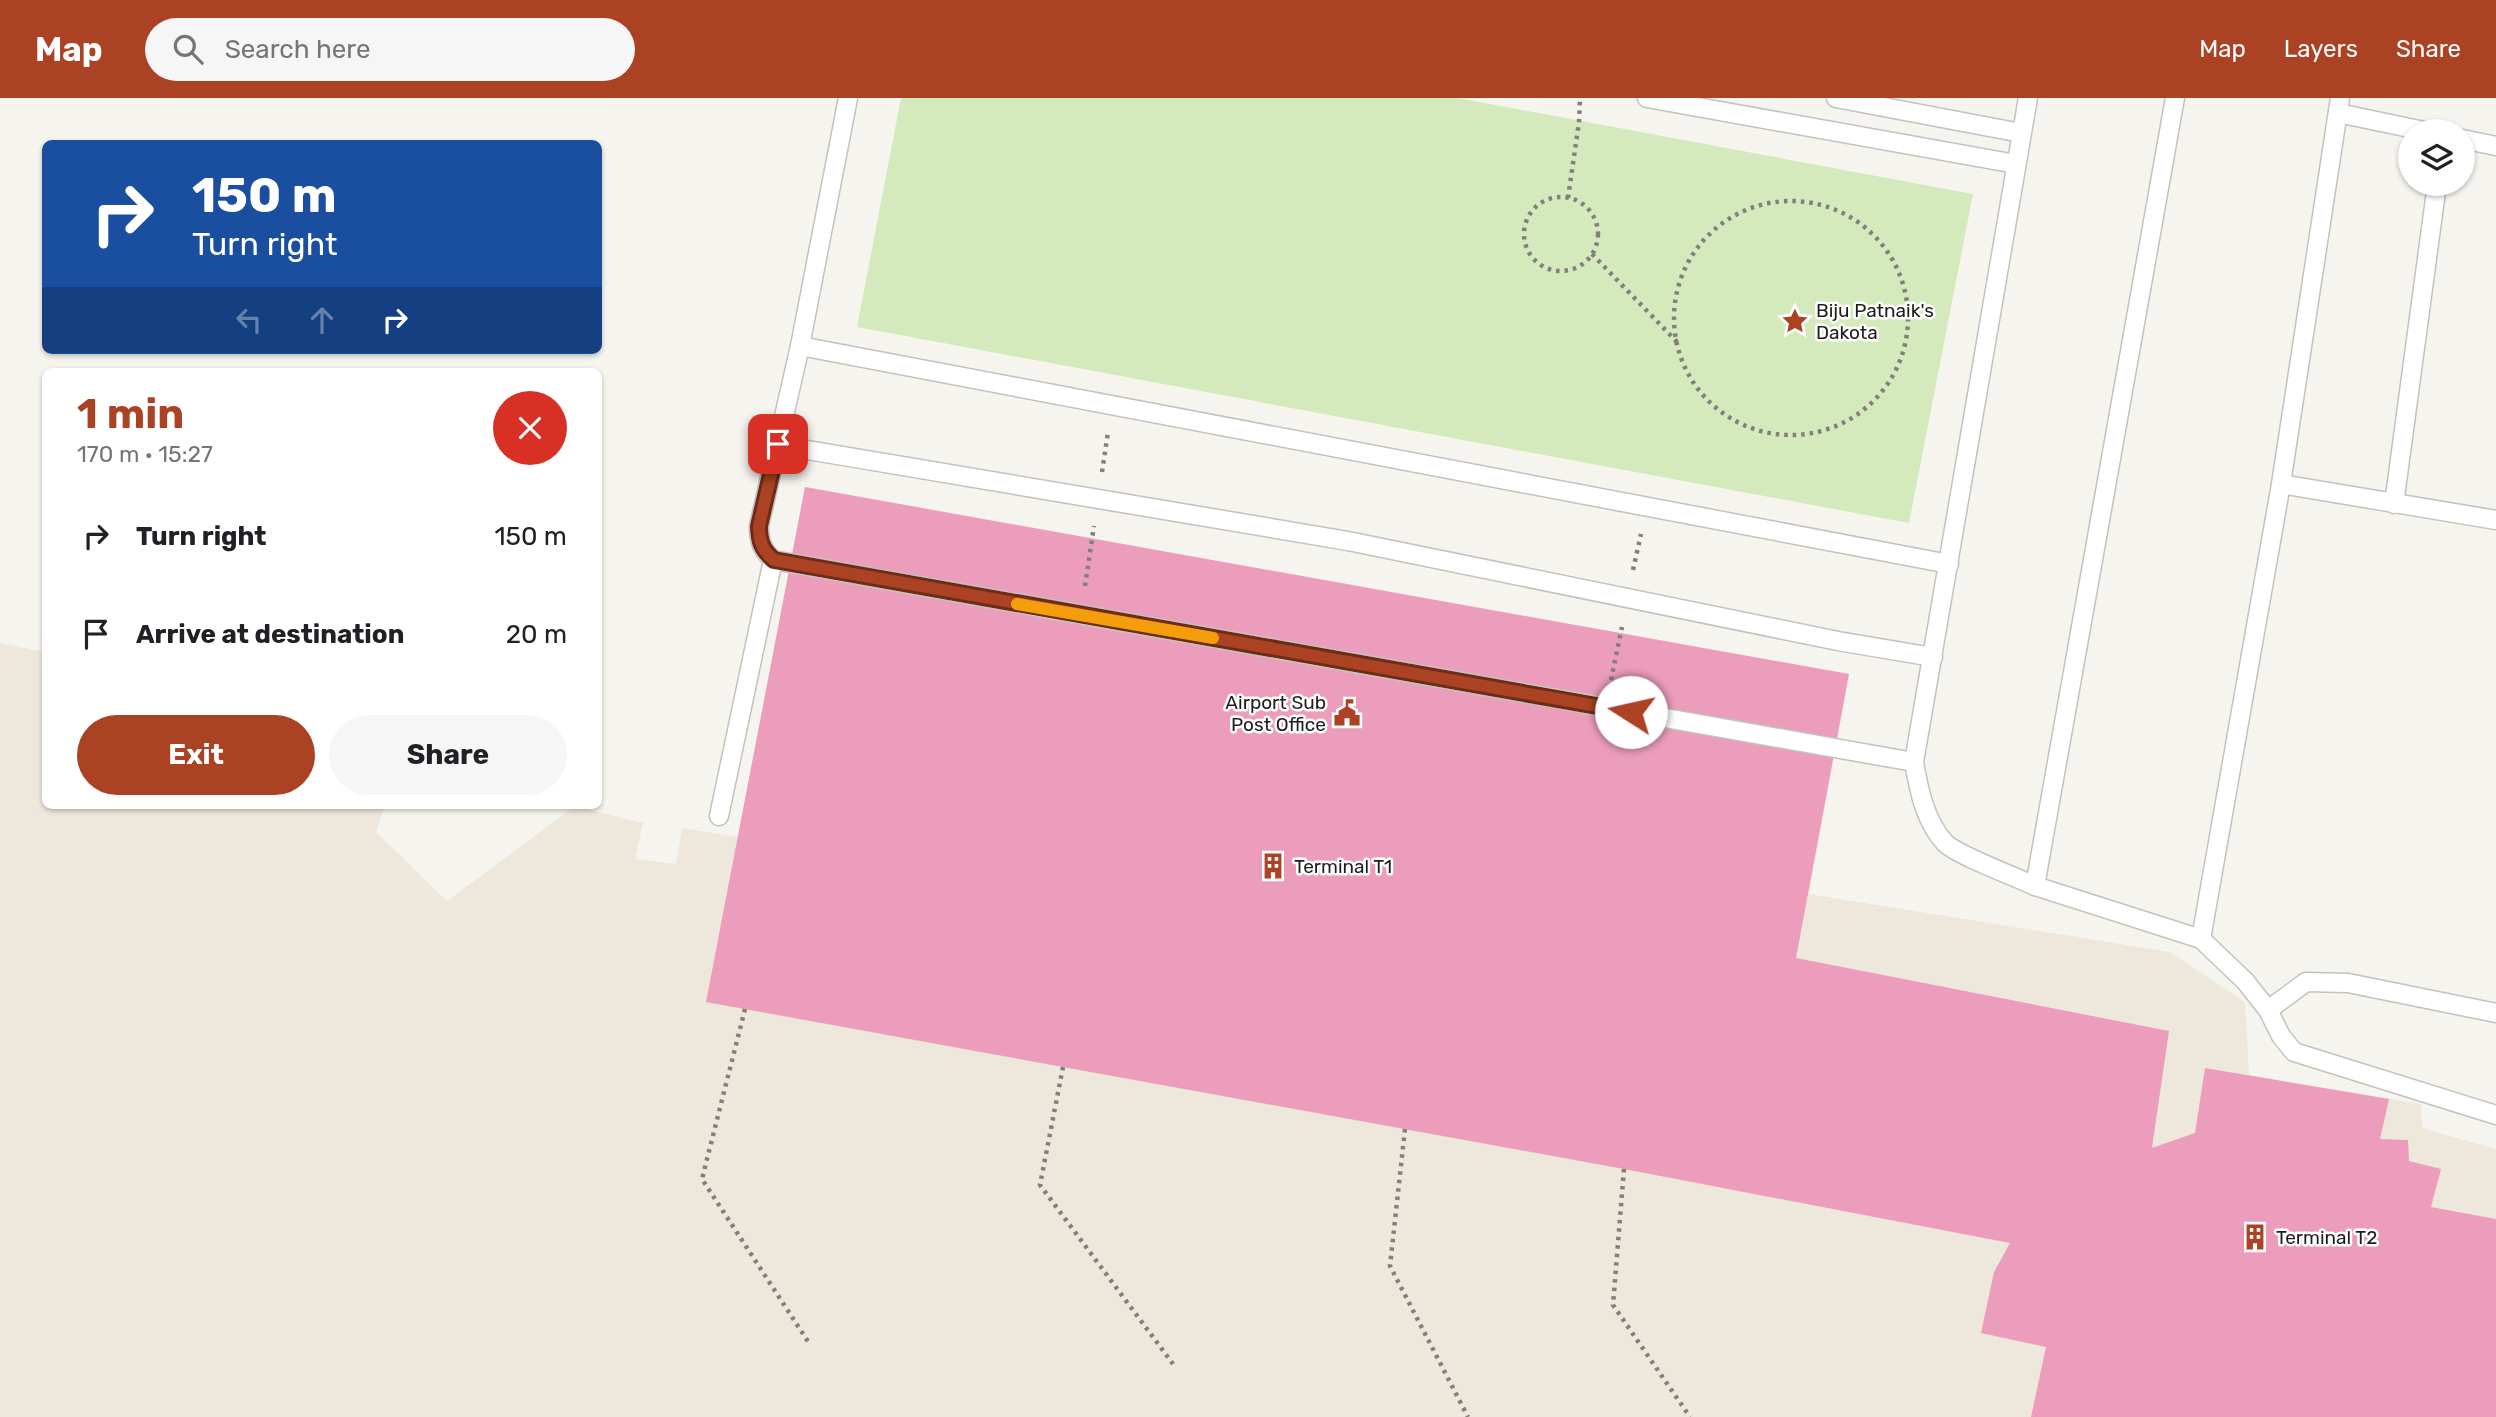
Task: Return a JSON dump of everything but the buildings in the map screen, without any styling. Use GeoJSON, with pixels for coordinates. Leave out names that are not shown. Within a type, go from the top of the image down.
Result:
{"type":"FeatureCollection","features":[{"type":"Feature","properties":{"kind":"lane"},"geometry":{"type":"LineString","coordinates":[[848,98],[800,346],[759,526],[759,538],[764,552],[774,560],[1914,762]]}},
{"type":"Feature","properties":{"kind":"lane"},"geometry":{"type":"LineString","coordinates":[[1647,98],[2016,164]]}},
{"type":"Feature","properties":{"kind":"lane"},"geometry":{"type":"LineString","coordinates":[[1836,98],[2021,133]]}},
{"type":"Feature","properties":{"kind":"lane"},"geometry":{"type":"LineString","coordinates":[[2028,98],[1914,762],[1920,797],[1933,826],[1947,845],[2035,886],[2201,939],[2245,981],[2294,1052],[2496,1115]]}},
{"type":"Feature","properties":{"kind":"lane"},"geometry":{"type":"LineString","coordinates":[[2035,886],[2175,98]]}},
{"type":"Feature","properties":{"kind":"lane"},"geometry":{"type":"LineString","coordinates":[[2201,939],[2281,484],[2339,106],[2398,123]]}},
{"type":"Feature","properties":{"kind":"lane"},"geometry":{"type":"LineString","coordinates":[[2475,142],[2496,146]]}},
{"type":"Feature","properties":{"kind":"lane"},"geometry":{"type":"LineString","coordinates":[[2395,504],[2435,196]]}},
{"type":"Feature","properties":{"kind":"lane"},"geometry":{"type":"LineString","coordinates":[[800,346],[1949,564]]}},
{"type":"Feature","properties":{"kind":"lane"},"geometry":{"type":"LineString","coordinates":[[778,444],[1348,541],[1838,641],[1933,657]]}},
{"type":"Feature","properties":{"kind":"lane"},"geometry":{"type":"LineString","coordinates":[[2281,484],[2496,520]]}},
{"type":"Feature","properties":{"kind":"lane"},"geometry":{"type":"LineString","coordinates":[[719,816],[774,560]]}},
{"type":"Feature","properties":{"kind":"lane"},"geometry":{"type":"LineString","coordinates":[[2267,1010],[2306,982],[2348,983],[2496,1013]]}},
{"type":"Feature","properties":{"kind":"path"},"geometry":{"type":"LineString","coordinates":[[1568,198],[1580,98]]}},
{"type":"Feature","properties":{"kind":"path"},"geometry":{"type":"LineString","coordinates":[[1555,198],[1568,198],[1589,209],[1595,220],[1597,244],[1592,254],[1584,264],[1573,270],[1549,269],[1538,264],[1525,244],[1524,231],[1534,209],[1555,198]]}},
{"type":"Feature","properties":{"kind":"path"},"geometry":{"type":"LineString","coordinates":[[1592,254],[1677,342],[1680,359],[1700,393],[1730,419],[1767,433],[1807,435],[1845,423],[1877,399],[1899,366],[1909,327],[1906,289],[1891,254],[1866,226],[1844,213],[1833,207],[1796,200],[1758,205],[1723,221],[1696,248],[1679,282],[1673,320],[1677,342]]}},
{"type":"Feature","properties":{"kind":"path"},"geometry":{"type":"LineString","coordinates":[[745,1009],[702,1179],[809,1343]]}},
{"type":"Feature","properties":{"kind":"path"},"geometry":{"type":"LineString","coordinates":[[1063,1067],[1040,1185],[1173,1364]]}},
{"type":"Feature","properties":{"kind":"path"},"geometry":{"type":"LineString","coordinates":[[1405,1129],[1390,1266],[1468,1417]]}},
{"type":"Feature","properties":{"kind":"path"},"geometry":{"type":"LineString","coordinates":[[1624,1169],[1613,1305],[1690,1417]]}},
{"type":"Feature","properties":{"kind":"shaded area"},"geometry":{"type":"Polygon","coordinates":[[[805,487],[1849,674],[1809,894],[2170,952],[2245,1002],[2249,1075],[2421,1104],[2422,1128],[2496,1149],[2496,1417],[0,1417],[0,643],[42,651],[42,809],[384,809],[376,832],[447,901],[571,809],[587,809],[643,823],[635,859],[676,864],[682,828],[738,837],[805,487]]]}},
{"type":"Feature","properties":{"kind":"green space"},"geometry":{"type":"Polygon","coordinates":[[[901,98],[1458,98],[1973,194],[1909,523],[857,327],[901,98]]]}},
{"type":"Feature","properties":{"kind":"slow traffic"},"geometry":{"type":"LineString","coordinates":[[1017,604],[1213,638]]}},
{"type":"Feature","properties":{"kind":"place","name":"Biju Patnaik's Dakota"},"geometry":{"type":"Point","coordinates":[1795,321]}},
{"type":"Feature","properties":{"kind":"place","name":"Airport Sub Post Office"},"geometry":{"type":"Point","coordinates":[1347,713]}},
{"type":"Feature","properties":{"kind":"place","name":"Terminal T1"},"geometry":{"type":"Point","coordinates":[1273,866]}},
{"type":"Feature","properties":{"kind":"place","name":"Terminal T2"},"geometry":{"type":"Point","coordinates":[2255,1237]}},
{"type":"Feature","properties":{"kind":"route"},"geometry":{"type":"LineString","coordinates":[[778,444],[759,526],[759,538],[764,552],[774,560],[1631,712]]}}]}
